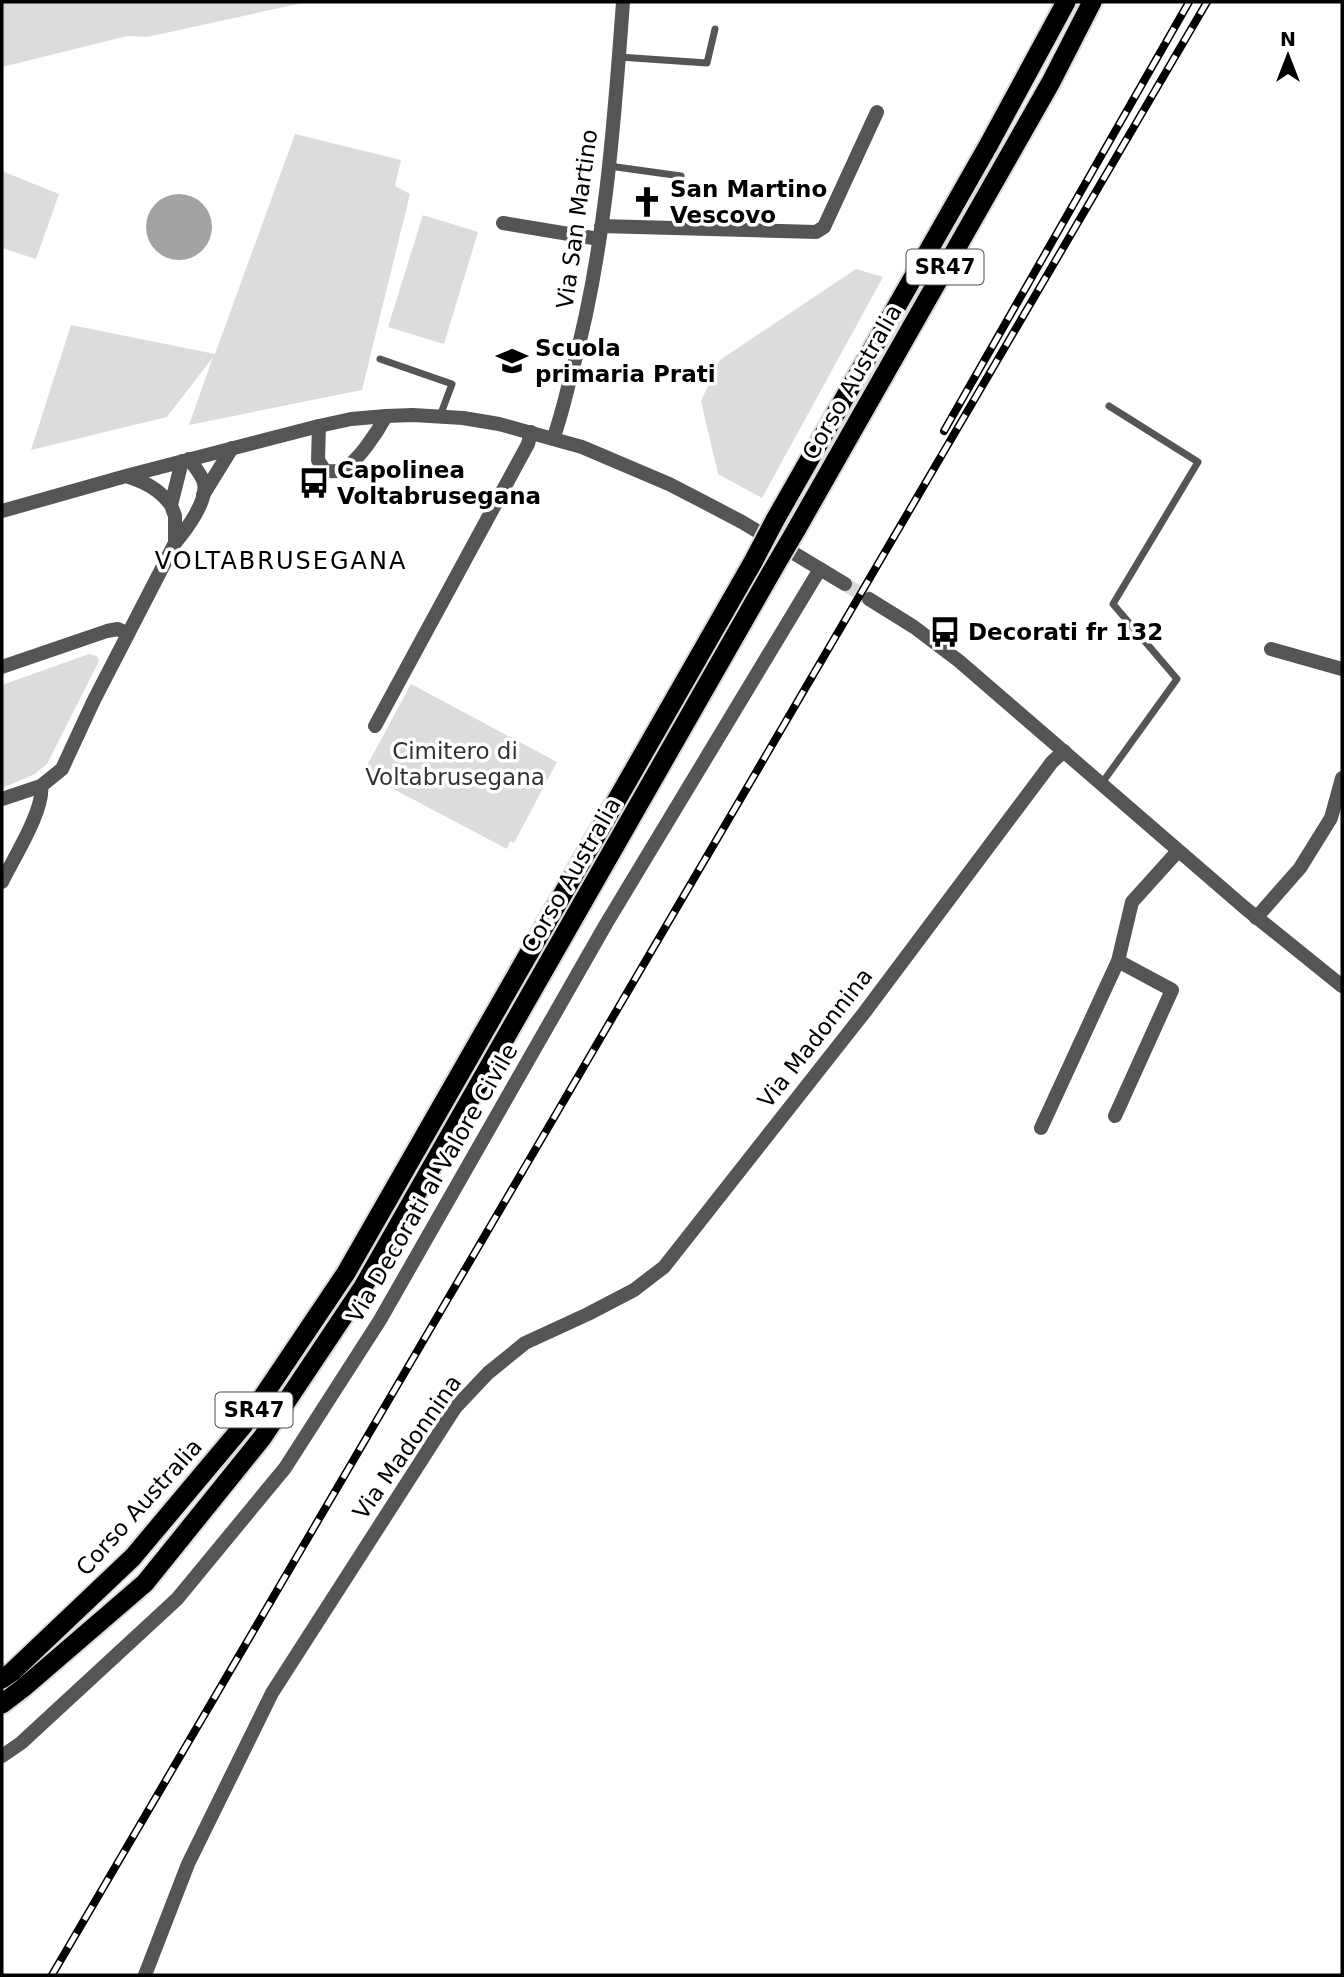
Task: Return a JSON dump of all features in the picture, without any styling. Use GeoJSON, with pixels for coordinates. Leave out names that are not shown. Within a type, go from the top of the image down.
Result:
{"type":"FeatureCollection","features":[{"type":"Feature","properties":{"kind":"highway","name":"Corso Australia"},"geometry":{"type":"LineString","coordinates":[[2,1679],[133,1557],[243,1426],[346,1273],[753,562],[988,146],[1066,2]]}},
{"type":"Feature","properties":{"kind":"highway","name":"Corso Australia"},"geometry":{"type":"LineString","coordinates":[[2,1704],[145,1583],[262,1438],[370,1275],[1051,82],[1092,2]]}},
{"type":"Feature","properties":{"kind":"street","name":"Via San Martino"},"geometry":{"type":"LineString","coordinates":[[553,439],[583,333],[600,233],[609,166],[622,2]]}},
{"type":"Feature","properties":{"kind":"street"},"geometry":{"type":"LineString","coordinates":[[503,223],[600,233],[816,232],[824,227],[877,111]]}},
{"type":"Feature","properties":{"kind":"street"},"geometry":{"type":"LineString","coordinates":[[319,426],[318,460],[325,471],[339,471],[346,468],[365,448],[386,416]]}},
{"type":"Feature","properties":{"kind":"street"},"geometry":{"type":"LineString","coordinates":[[4,507],[351,419],[386,416],[463,418],[531,432],[582,447],[669,484],[742,522],[845,583]]}},
{"type":"Feature","properties":{"kind":"street"},"geometry":{"type":"LineString","coordinates":[[375,726],[528,444],[531,432]]}},
{"type":"Feature","properties":{"kind":"street"},"geometry":{"type":"LineString","coordinates":[[2,799],[41,786],[62,769],[94,700],[175,543],[190,524],[232,448]]}},
{"type":"Feature","properties":{"kind":"street"},"geometry":{"type":"LineString","coordinates":[[185,460],[204,483],[204,495]]}},
{"type":"Feature","properties":{"kind":"street"},"geometry":{"type":"LineString","coordinates":[[171,505],[185,460]]}},
{"type":"Feature","properties":{"kind":"street"},"geometry":{"type":"LineString","coordinates":[[126,476],[148,484],[171,505],[175,516],[175,543]]}},
{"type":"Feature","properties":{"kind":"street","name":"Via Decorati al Valore Civile"},"geometry":{"type":"LineString","coordinates":[[2,1756],[21,1743],[177,1599],[285,1468],[380,1320],[606,924],[820,569]]}},
{"type":"Feature","properties":{"kind":"street"},"geometry":{"type":"LineString","coordinates":[[869,599],[904,620],[959,662],[1256,918],[1342,986]]}},
{"type":"Feature","properties":{"kind":"street"},"geometry":{"type":"LineString","coordinates":[[2,667],[107,631],[118,629],[128,634]]}},
{"type":"Feature","properties":{"kind":"street"},"geometry":{"type":"LineString","coordinates":[[1272,649],[1342,669]]}},
{"type":"Feature","properties":{"kind":"street","name":"Via Madonnina"},"geometry":{"type":"LineString","coordinates":[[145,1975],[188,1864],[272,1693],[456,1408],[488,1373],[525,1343],[635,1290],[664,1267],[855,1024],[1052,762],[1064,751]]}},
{"type":"Feature","properties":{"kind":"street"},"geometry":{"type":"LineString","coordinates":[[1256,918],[1300,868],[1331,818],[1342,778]]}},
{"type":"Feature","properties":{"kind":"street"},"geometry":{"type":"LineString","coordinates":[[2,882],[38,810],[43,795],[41,786]]}},
{"type":"Feature","properties":{"kind":"street"},"geometry":{"type":"LineString","coordinates":[[1041,1128],[1118,961],[1132,902],[1178,851]]}},
{"type":"Feature","properties":{"kind":"street"},"geometry":{"type":"LineString","coordinates":[[1115,1116],[1172,990],[1118,961]]}},
{"type":"Feature","properties":{"kind":"lane"},"geometry":{"type":"LineString","coordinates":[[619,57],[707,63],[715,29]]}},
{"type":"Feature","properties":{"kind":"lane"},"geometry":{"type":"LineString","coordinates":[[609,166],[681,176]]}},
{"type":"Feature","properties":{"kind":"lane"},"geometry":{"type":"LineString","coordinates":[[380,359],[452,384],[440,417]]}},
{"type":"Feature","properties":{"kind":"lane"},"geometry":{"type":"LineString","coordinates":[[1102,783],[1177,679],[1112,604],[1198,462],[1109,406]]}},
{"type":"Feature","properties":{"kind":"green space"},"geometry":{"type":"Polygon","coordinates":[[[2,2],[307,2],[147,37],[127,36],[2,67],[2,2]]]}},
{"type":"Feature","properties":{"kind":"green space"},"geometry":{"type":"Polygon","coordinates":[[[295,134],[401,160],[395,186],[410,194],[362,390],[189,425],[213,357],[167,417],[31,450],[71,325],[215,354],[295,134]]]}},
{"type":"Feature","properties":{"kind":"green space"},"geometry":{"type":"Polygon","coordinates":[[[2,171],[59,194],[36,259],[2,248],[2,171]]]}},
{"type":"Feature","properties":{"kind":"green space"},"geometry":{"type":"Polygon","coordinates":[[[423,215],[478,232],[444,344],[388,327],[423,215]]]}},
{"type":"Feature","properties":{"kind":"green space"},"geometry":{"type":"Polygon","coordinates":[[[856,269],[883,277],[762,498],[718,474],[701,401],[720,360],[856,269]]]}},
{"type":"Feature","properties":{"kind":"green space"},"geometry":{"type":"Polygon","coordinates":[[[89,654],[97,656],[99,661],[47,764],[35,774],[2,788],[2,685],[89,654]]]}},
{"type":"Feature","properties":{"kind":"green space","name":"Cimitero di Voltabrusegana"},"geometry":{"type":"Polygon","coordinates":[[[411,684],[557,762],[514,843],[510,841],[507,849],[363,773],[411,684]]]}},
{"type":"Feature","properties":{"kind":"shaded area"},"geometry":{"type":"Polygon","coordinates":[[[179,194],[192,197],[202,204],[209,214],[212,227],[209,240],[202,250],[192,257],[179,260],[166,257],[156,250],[149,240],[146,227],[149,214],[156,204],[166,197],[179,194]]]}},
{"type":"Feature","properties":{"kind":"tunnel"},"geometry":{"type":"LineString","coordinates":[[845,584],[869,599]]}},
{"type":"Feature","properties":{"kind":"railway"},"geometry":{"type":"LineString","coordinates":[[944,431],[1189,2]]}},
{"type":"Feature","properties":{"kind":"railway"},"geometry":{"type":"LineString","coordinates":[[52,1975],[1207,2]]}},
{"type":"Feature","properties":{"kind":"place","name":"San Martino Vescovo"},"geometry":{"type":"Point","coordinates":[647,202]}},
{"type":"Feature","properties":{"kind":"place","name":"Scuola primaria Prati"},"geometry":{"type":"Point","coordinates":[512,361]}},
{"type":"Feature","properties":{"kind":"place","name":"Capolinea Voltabrusegana"},"geometry":{"type":"Point","coordinates":[314,483]}},
{"type":"Feature","properties":{"kind":"place","name":"Decorati fr 132"},"geometry":{"type":"Point","coordinates":[945,632]}},
{"type":"Feature","properties":{"kind":"district","name":"VOLTABRUSEGANA"},"geometry":{"type":"Point","coordinates":[281,561]}}]}
